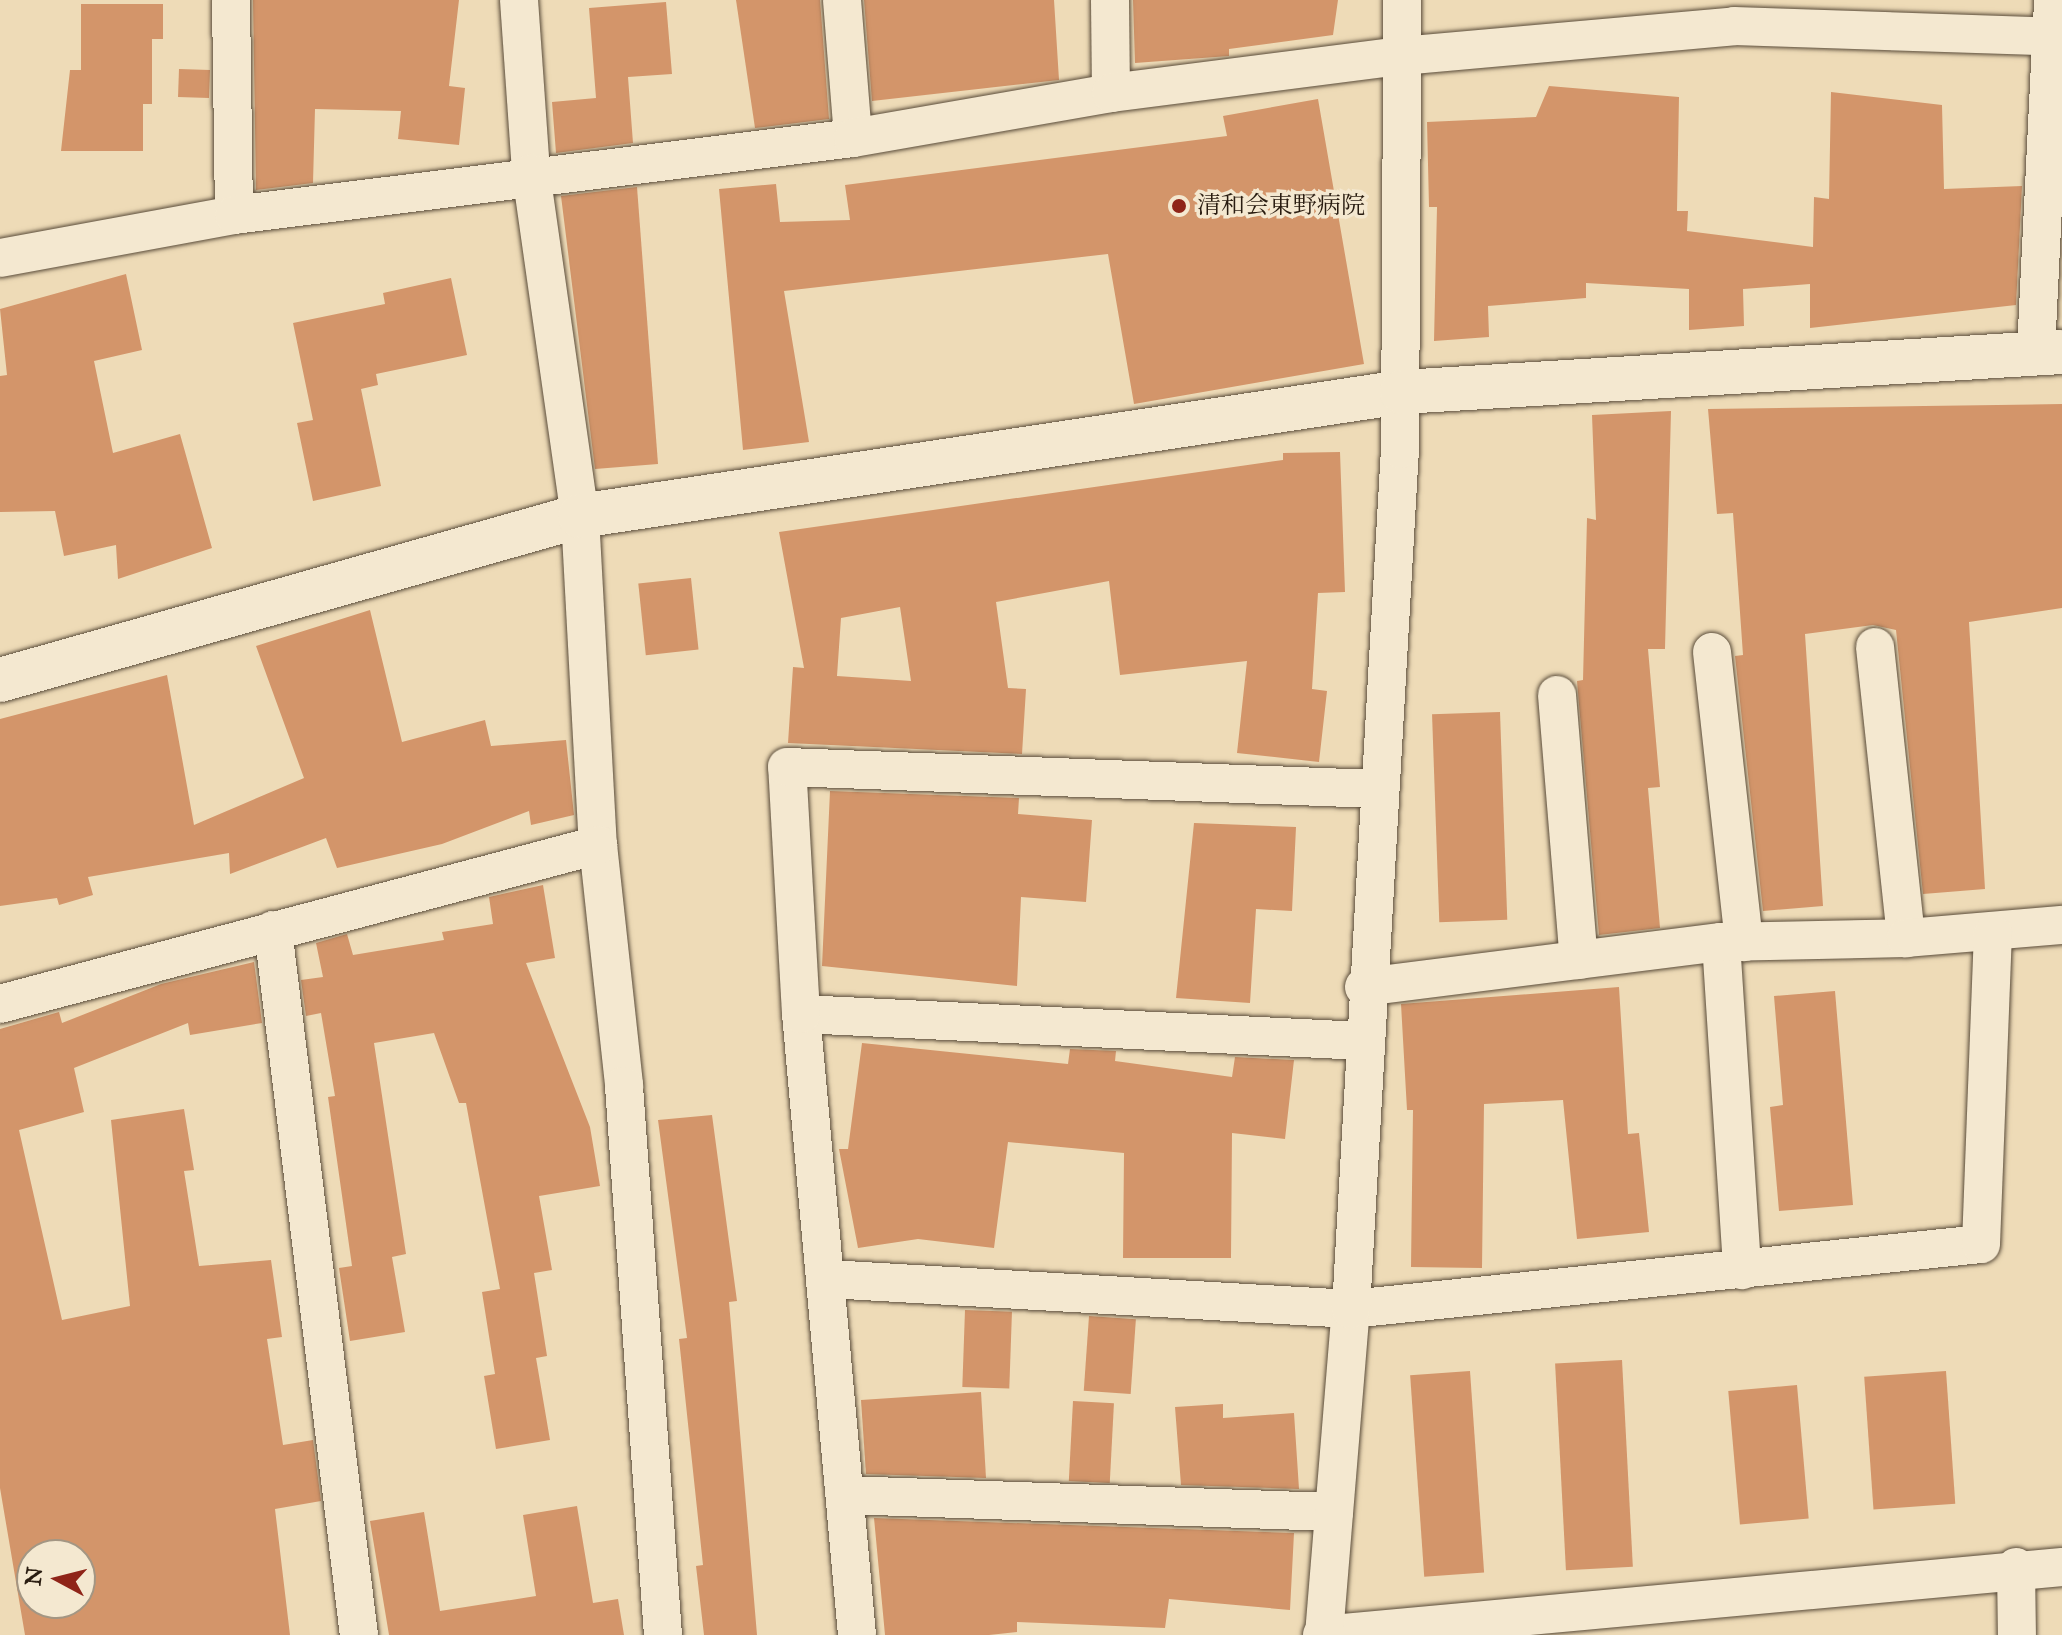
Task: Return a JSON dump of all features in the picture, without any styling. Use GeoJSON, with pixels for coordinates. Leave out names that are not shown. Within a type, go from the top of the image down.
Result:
{"type":"FeatureCollection","features":[{"type":"Feature","properties":{"kind":"street"},"geometry":{"type":"LineString","coordinates":[[231,0],[234,215]]}},
{"type":"Feature","properties":{"kind":"street"},"geometry":{"type":"LineString","coordinates":[[519,0],[531,173],[580,516],[598,845],[624,1086],[663,1635]]}},
{"type":"Feature","properties":{"kind":"street"},"geometry":{"type":"LineString","coordinates":[[842,0],[853,138]]}},
{"type":"Feature","properties":{"kind":"street"},"geometry":{"type":"LineString","coordinates":[[1110,0],[1111,93]]}},
{"type":"Feature","properties":{"kind":"street"},"geometry":{"type":"LineString","coordinates":[[1402,0],[1402,392],[1364,987],[1351,1309],[1323,1635],[2016,1567],[2062,1567]]}},
{"type":"Feature","properties":{"kind":"street"},"geometry":{"type":"LineString","coordinates":[[0,258],[234,215],[531,173],[575,175],[853,138],[1111,93],[1735,13],[2055,24],[2049,351],[1737,377],[1402,392],[580,516],[0,680]]}},
{"type":"Feature","properties":{"kind":"street"},"geometry":{"type":"LineString","coordinates":[[1875,647],[1906,938]]}},
{"type":"Feature","properties":{"kind":"street"},"geometry":{"type":"LineString","coordinates":[[1712,652],[1733,942],[1742,1270]]}},
{"type":"Feature","properties":{"kind":"street"},"geometry":{"type":"LineString","coordinates":[[1557,695],[1579,960]]}},
{"type":"Feature","properties":{"kind":"street"},"geometry":{"type":"LineString","coordinates":[[857,1635],[828,1279],[801,1014],[787,767],[1377,789]]}},
{"type":"Feature","properties":{"kind":"street"},"geometry":{"type":"LineString","coordinates":[[0,1004],[598,845]]}},
{"type":"Feature","properties":{"kind":"street"},"geometry":{"type":"LineString","coordinates":[[1364,987],[1733,942],[1993,934],[2062,925]]}},
{"type":"Feature","properties":{"kind":"street"},"geometry":{"type":"LineString","coordinates":[[273,930],[359,1635]]}},
{"type":"Feature","properties":{"kind":"street"},"geometry":{"type":"LineString","coordinates":[[828,1279],[1351,1309],[1981,1244],[1993,934]]}},
{"type":"Feature","properties":{"kind":"street"},"geometry":{"type":"LineString","coordinates":[[801,1014],[1364,1041]]}},
{"type":"Feature","properties":{"kind":"street"},"geometry":{"type":"LineString","coordinates":[[845,1495],[1334,1512]]}},
{"type":"Feature","properties":{"kind":"street"},"geometry":{"type":"LineString","coordinates":[[2016,1567],[2017,1635]]}},
{"type":"Feature","properties":{"kind":"building"},"geometry":{"type":"Polygon","coordinates":[[[253,0],[459,0],[449,86],[465,88],[459,145],[398,139],[401,111],[315,109],[313,183],[256,190],[253,0]]]}},
{"type":"Feature","properties":{"kind":"building"},"geometry":{"type":"Polygon","coordinates":[[[736,0],[820,0],[829,119],[755,128],[736,0]]]}},
{"type":"Feature","properties":{"kind":"building"},"geometry":{"type":"Polygon","coordinates":[[[864,0],[1054,0],[1059,80],[872,101],[864,0]]]}},
{"type":"Feature","properties":{"kind":"building"},"geometry":{"type":"Polygon","coordinates":[[[1133,0],[1338,0],[1333,35],[1229,49],[1229,56],[1135,63],[1133,0]]]}},
{"type":"Feature","properties":{"kind":"building"},"geometry":{"type":"Polygon","coordinates":[[[666,2],[672,74],[628,77],[633,143],[556,153],[552,102],[596,98],[589,8],[666,2]]]}},
{"type":"Feature","properties":{"kind":"building"},"geometry":{"type":"Polygon","coordinates":[[[81,4],[163,4],[163,39],[152,39],[152,104],[143,104],[143,151],[61,151],[70,70],[81,70],[81,4]]]}},
{"type":"Feature","properties":{"kind":"building"},"geometry":{"type":"Polygon","coordinates":[[[179,69],[210,70],[209,98],[178,97],[179,69]]]}},
{"type":"Feature","properties":{"kind":"building"},"geometry":{"type":"Polygon","coordinates":[[[1549,86],[1679,97],[1677,211],[1688,211],[1687,231],[1813,247],[1814,197],[1829,199],[1831,92],[1942,105],[1944,189],[2022,186],[2016,305],[1810,328],[1810,284],[1743,289],[1744,326],[1689,330],[1689,289],[1586,283],[1586,298],[1488,306],[1489,337],[1434,341],[1437,207],[1429,207],[1427,122],[1536,117],[1549,86]]]}},
{"type":"Feature","properties":{"kind":"building"},"geometry":{"type":"Polygon","coordinates":[[[1318,99],[1364,364],[1134,404],[1108,254],[784,291],[809,442],[743,450],[719,189],[776,184],[780,222],[850,220],[845,185],[1227,136],[1223,116],[1318,99]]]}},
{"type":"Feature","properties":{"kind":"building"},"geometry":{"type":"Polygon","coordinates":[[[637,187],[658,464],[595,469],[561,196],[637,187]]]}},
{"type":"Feature","properties":{"kind":"building"},"geometry":{"type":"Polygon","coordinates":[[[126,274],[142,350],[94,361],[113,453],[180,434],[212,548],[118,579],[116,545],[64,556],[55,511],[0,512],[0,376],[7,375],[0,309],[126,274]]]}},
{"type":"Feature","properties":{"kind":"building"},"geometry":{"type":"Polygon","coordinates":[[[451,278],[467,355],[376,374],[378,385],[361,389],[381,486],[313,501],[297,423],[313,420],[293,323],[385,304],[383,293],[451,278]]]}},
{"type":"Feature","properties":{"kind":"building"},"geometry":{"type":"Polygon","coordinates":[[[2062,404],[2062,608],[1969,622],[1985,889],[1923,894],[1896,630],[1873,625],[1805,634],[1823,906],[1763,911],[1735,656],[1743,655],[1733,513],[1717,514],[1708,409],[2062,404]]]}},
{"type":"Feature","properties":{"kind":"building"},"geometry":{"type":"Polygon","coordinates":[[[1671,411],[1665,649],[1648,649],[1660,787],[1648,788],[1660,928],[1599,935],[1577,681],[1583,680],[1587,518],[1596,520],[1592,415],[1671,411]]]}},
{"type":"Feature","properties":{"kind":"building"},"geometry":{"type":"Polygon","coordinates":[[[1340,452],[1345,592],[1318,593],[1312,689],[1327,691],[1319,762],[1237,753],[1247,661],[1120,675],[1109,581],[996,602],[1008,688],[1026,689],[1022,754],[788,743],[793,667],[804,668],[779,532],[1283,460],[1283,453],[1340,452]],[[900,607],[841,618],[837,676],[911,681],[900,607]]]}},
{"type":"Feature","properties":{"kind":"building"},"geometry":{"type":"Polygon","coordinates":[[[691,578],[699,650],[646,655],[638,584],[691,578]]]}},
{"type":"Feature","properties":{"kind":"building"},"geometry":{"type":"Polygon","coordinates":[[[370,610],[402,742],[485,720],[491,746],[566,740],[574,815],[531,825],[529,811],[442,844],[337,868],[326,838],[230,874],[229,853],[88,877],[93,895],[59,905],[57,898],[0,906],[0,719],[167,675],[194,825],[304,778],[256,646],[370,610]]]}},
{"type":"Feature","properties":{"kind":"building"},"geometry":{"type":"Polygon","coordinates":[[[1500,712],[1507,920],[1439,922],[1432,714],[1500,712]]]}},
{"type":"Feature","properties":{"kind":"building"},"geometry":{"type":"Polygon","coordinates":[[[830,791],[1019,798],[1018,814],[1092,820],[1086,902],[1021,897],[1017,986],[822,966],[830,791]]]}},
{"type":"Feature","properties":{"kind":"building"},"geometry":{"type":"Polygon","coordinates":[[[1194,823],[1296,827],[1292,911],[1256,909],[1250,1003],[1176,998],[1194,823]]]}},
{"type":"Feature","properties":{"kind":"building"},"geometry":{"type":"Polygon","coordinates":[[[543,885],[555,958],[526,963],[590,1127],[600,1186],[539,1196],[552,1270],[534,1273],[547,1356],[536,1358],[550,1440],[496,1449],[484,1376],[495,1374],[482,1292],[500,1289],[466,1103],[459,1103],[434,1033],[374,1043],[406,1254],[392,1257],[405,1332],[350,1341],[339,1268],[352,1266],[328,1097],[335,1096],[321,1013],[306,1016],[301,980],[323,977],[316,943],[347,934],[353,955],[444,940],[442,932],[493,924],[489,897],[543,885]]]}},
{"type":"Feature","properties":{"kind":"building"},"geometry":{"type":"Polygon","coordinates":[[[254,962],[262,1023],[190,1035],[188,1023],[74,1068],[84,1112],[19,1130],[62,1320],[130,1306],[111,1120],[184,1109],[194,1170],[184,1171],[199,1266],[271,1260],[282,1337],[267,1339],[283,1445],[313,1440],[321,1501],[275,1509],[290,1635],[25,1635],[22,1619],[96,1619],[96,1539],[16,1539],[16,1582],[0,1488],[0,1029],[59,1012],[62,1023],[161,984],[254,962]]]}},
{"type":"Feature","properties":{"kind":"building"},"geometry":{"type":"Polygon","coordinates":[[[1619,987],[1628,1134],[1639,1133],[1649,1232],[1577,1239],[1563,1100],[1484,1104],[1482,1268],[1411,1267],[1413,1110],[1407,1110],[1401,1004],[1619,987]]]}},
{"type":"Feature","properties":{"kind":"building"},"geometry":{"type":"Polygon","coordinates":[[[1835,991],[1853,1205],[1779,1211],[1770,1107],[1783,1105],[1774,996],[1835,991]]]}},
{"type":"Feature","properties":{"kind":"building"},"geometry":{"type":"Polygon","coordinates":[[[862,1043],[1068,1064],[1070,1049],[1116,1051],[1115,1061],[1232,1077],[1235,1057],[1294,1060],[1285,1139],[1232,1133],[1231,1258],[1123,1258],[1124,1153],[1008,1142],[994,1248],[918,1239],[858,1248],[839,1149],[848,1149],[862,1043]]]}},
{"type":"Feature","properties":{"kind":"building"},"geometry":{"type":"Polygon","coordinates":[[[712,1115],[737,1301],[729,1302],[757,1635],[704,1635],[696,1566],[703,1565],[679,1339],[687,1338],[658,1120],[712,1115]]]}},
{"type":"Feature","properties":{"kind":"building"},"geometry":{"type":"Polygon","coordinates":[[[965,1310],[1012,1312],[1009,1389],[962,1387],[965,1310]]]}},
{"type":"Feature","properties":{"kind":"building"},"geometry":{"type":"Polygon","coordinates":[[[1089,1316],[1136,1319],[1131,1394],[1084,1391],[1089,1316]]]}},
{"type":"Feature","properties":{"kind":"building"},"geometry":{"type":"Polygon","coordinates":[[[1622,1360],[1633,1567],[1566,1570],[1555,1364],[1622,1360]]]}},
{"type":"Feature","properties":{"kind":"building"},"geometry":{"type":"Polygon","coordinates":[[[1470,1371],[1484,1573],[1424,1577],[1410,1375],[1470,1371]]]}},
{"type":"Feature","properties":{"kind":"building"},"geometry":{"type":"Polygon","coordinates":[[[1946,1371],[1955,1504],[1873,1509],[1864,1377],[1946,1371]]]}},
{"type":"Feature","properties":{"kind":"building"},"geometry":{"type":"Polygon","coordinates":[[[1797,1385],[1809,1518],[1740,1525],[1728,1391],[1797,1385]]]}},
{"type":"Feature","properties":{"kind":"building"},"geometry":{"type":"Polygon","coordinates":[[[981,1392],[986,1478],[866,1474],[861,1400],[981,1392]]]}},
{"type":"Feature","properties":{"kind":"building"},"geometry":{"type":"Polygon","coordinates":[[[1073,1401],[1114,1403],[1110,1483],[1069,1481],[1073,1401]]]}},
{"type":"Feature","properties":{"kind":"building"},"geometry":{"type":"Polygon","coordinates":[[[1223,1404],[1223,1418],[1294,1413],[1299,1489],[1181,1485],[1175,1407],[1223,1404]]]}},
{"type":"Feature","properties":{"kind":"building"},"geometry":{"type":"Polygon","coordinates":[[[577,1506],[593,1603],[618,1599],[624,1635],[389,1635],[370,1521],[424,1512],[440,1611],[536,1596],[523,1515],[577,1506]]]}},
{"type":"Feature","properties":{"kind":"building"},"geometry":{"type":"Polygon","coordinates":[[[874,1518],[1294,1533],[1290,1610],[1169,1599],[1165,1628],[1017,1622],[1017,1632],[989,1635],[885,1635],[874,1518]]]}},
{"type":"Feature","properties":{"kind":"place","name":"清和会東野病院"},"geometry":{"type":"Point","coordinates":[1179,206]}}]}
